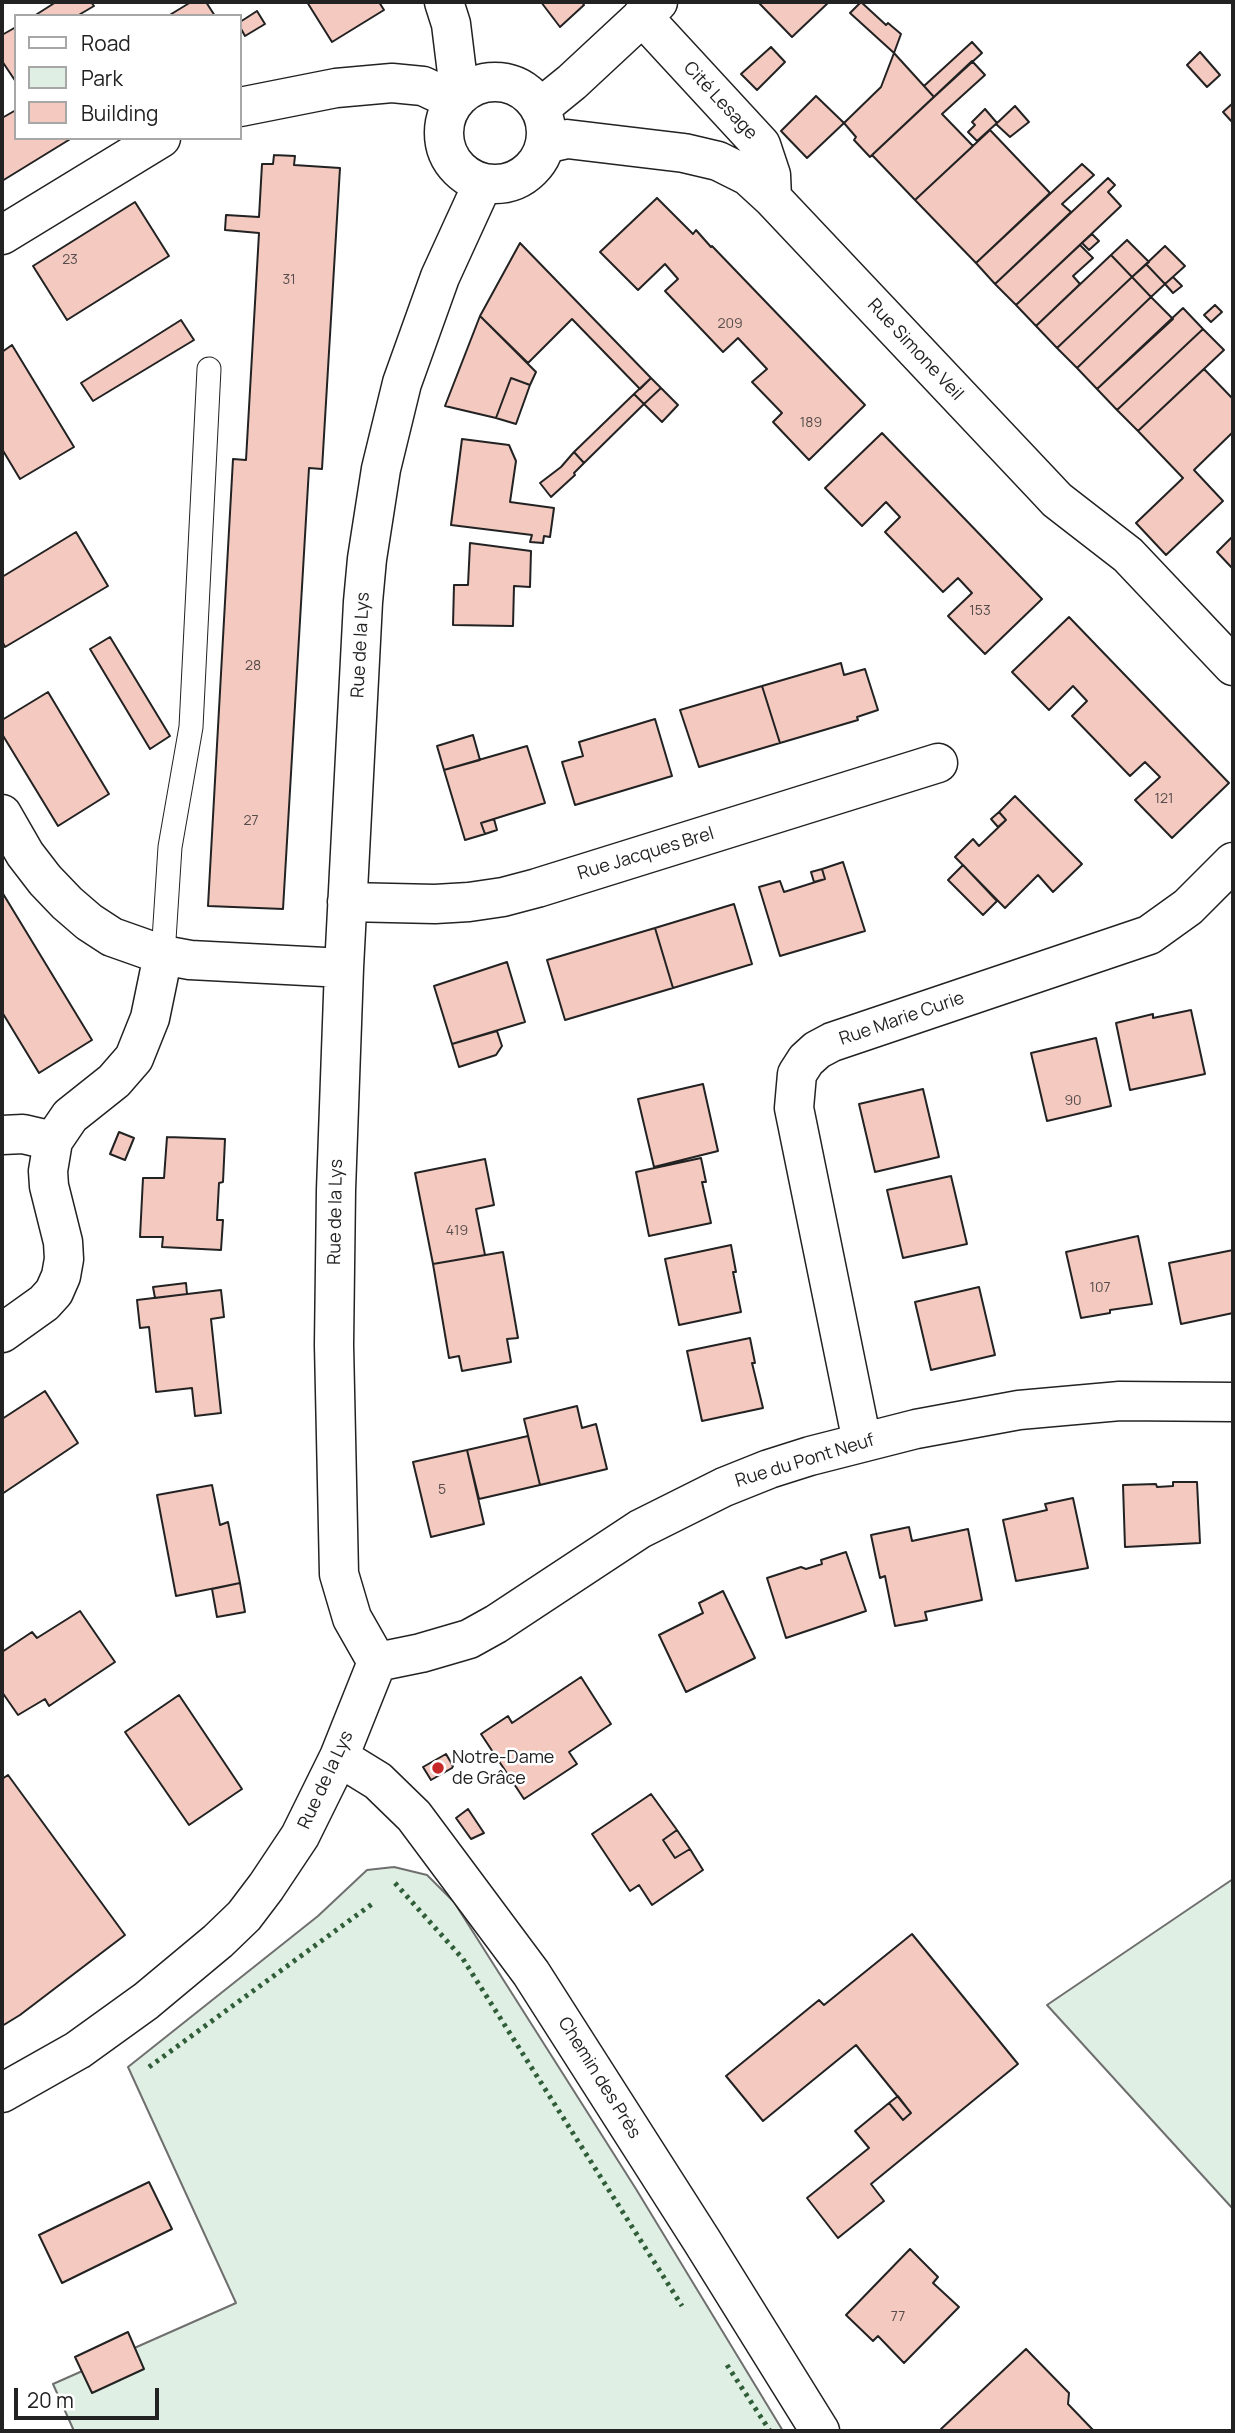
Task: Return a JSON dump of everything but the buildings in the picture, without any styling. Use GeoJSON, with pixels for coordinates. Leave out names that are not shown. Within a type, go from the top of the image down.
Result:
{"type":"FeatureCollection","features":[{"type":"Feature","properties":{"kind":"street"},"geometry":{"type":"LineString","coordinates":[[444,2],[451,24],[460,96]]}},
{"type":"Feature","properties":{"kind":"street"},"geometry":{"type":"LineString","coordinates":[[542,126],[526,92],[506,83],[485,83],[460,96],[445,119],[443,130],[446,150],[457,168],[473,180],[503,184],[522,177],[537,163],[542,126],[572,82],[650,9]]}},
{"type":"Feature","properties":{"kind":"street","name":"Cité Lesage"},"geometry":{"type":"LineString","coordinates":[[650,9],[761,145],[771,175],[772,198]]}},
{"type":"Feature","properties":{"kind":"street"},"geometry":{"type":"LineString","coordinates":[[242,107],[336,88],[392,83],[423,86],[460,96]]}},
{"type":"Feature","properties":{"kind":"street","name":"Rue Simone Veil"},"geometry":{"type":"LineString","coordinates":[[542,126],[567,139],[703,156],[748,176],[772,198],[1042,484],[1058,500],[1128,555],[1233,666]]}},
{"type":"Feature","properties":{"kind":"street"},"geometry":{"type":"LineString","coordinates":[[2,235],[158,140]]}},
{"type":"Feature","properties":{"kind":"street","name":"Rue de la Lys"},"geometry":{"type":"LineString","coordinates":[[2,2093],[78,2050],[146,2001],[235,1924],[286,1860],[339,1757],[377,1662],[352,1618],[339,1574],[334,1345],[334,1237],[344,968],[363,602],[381,469],[402,383],[440,277],[483,183]]}},
{"type":"Feature","properties":{"kind":"street","name":"Rue Jacques Brel"},"geometry":{"type":"LineString","coordinates":[[347,902],[435,904],[503,897],[938,763]]}},
{"type":"Feature","properties":{"kind":"street"},"geometry":{"type":"LineString","coordinates":[[2,814],[25,854],[66,903],[112,937],[163,955],[190,960],[344,968]]}},
{"type":"Feature","properties":{"kind":"street","name":"Rue Marie Curie"},"geometry":{"type":"LineString","coordinates":[[862,1442],[794,1108],[797,1074],[806,1060],[832,1042],[1149,935],[1188,907],[1233,862]]}},
{"type":"Feature","properties":{"kind":"street"},"geometry":{"type":"LineString","coordinates":[[2,1333],[44,1303],[54,1292],[61,1276],[63,1242],[49,1186],[48,1171],[53,1141],[70,1115],[114,1081],[134,1058],[150,1018],[163,955]]}},
{"type":"Feature","properties":{"kind":"street"},"geometry":{"type":"LineString","coordinates":[[2,1135],[23,1135],[53,1141]]}},
{"type":"Feature","properties":{"kind":"street","name":"Rue du Pont Neuf"},"geometry":{"type":"LineString","coordinates":[[377,1662],[469,1639],[496,1624],[610,1547],[684,1506],[769,1469],[862,1442],[953,1421],[1018,1410],[1120,1401],[1233,1402]]}},
{"type":"Feature","properties":{"kind":"street","name":"Chemin des Près"},"geometry":{"type":"LineString","coordinates":[[339,1757],[378,1781],[414,1816],[531,1973],[820,2431]]}},
{"type":"Feature","properties":{"kind":"lane"},"geometry":{"type":"LineString","coordinates":[[163,955],[171,837],[191,727],[209,369]]}},
{"type":"Feature","properties":{"kind":"green space"},"geometry":{"type":"Polygon","coordinates":[[[394,1867],[427,1875],[454,1902],[636,2189],[783,2431],[74,2431],[53,2384],[236,2303],[128,2067],[318,1916],[367,1870],[394,1867]]]}},
{"type":"Feature","properties":{"kind":"green space"},"geometry":{"type":"Polygon","coordinates":[[[1233,1879],[1233,2209],[1047,2005],[1233,1879]]]}},
{"type":"Feature","properties":{"kind":"hedge"},"geometry":{"type":"LineString","coordinates":[[395,1883],[463,1959],[682,2306]]}},
{"type":"Feature","properties":{"kind":"hedge"},"geometry":{"type":"LineString","coordinates":[[149,2067],[372,1904]]}},
{"type":"Feature","properties":{"kind":"hedge"},"geometry":{"type":"LineString","coordinates":[[727,2365],[770,2431]]}},
{"type":"Feature","properties":{"kind":"place","name":"Notre-Dame de Grâce"},"geometry":{"type":"Point","coordinates":[438,1768]}}]}
